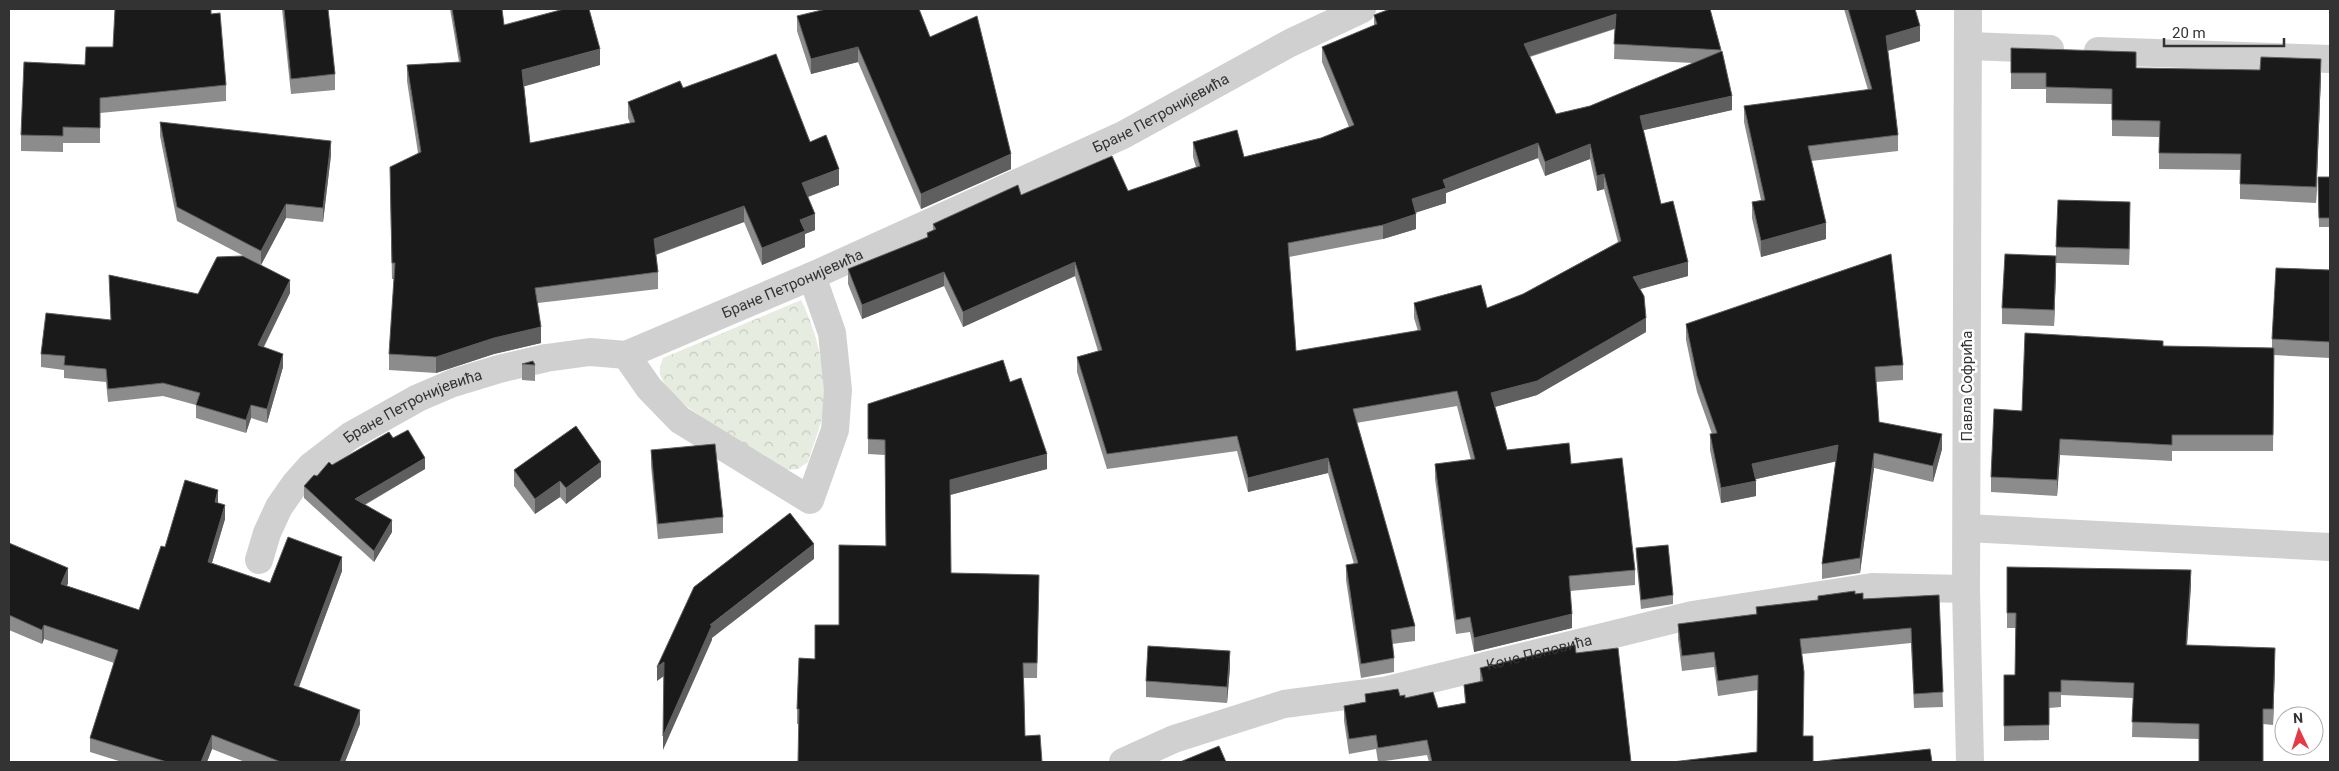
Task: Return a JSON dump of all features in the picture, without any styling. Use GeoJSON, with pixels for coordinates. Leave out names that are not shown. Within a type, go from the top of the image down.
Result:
{"type":"FeatureCollection","features":[{"type":"Feature","properties":{"kind":"street","name":"Бране Петронијевића"},"geometry":{"type":"LineString","coordinates":[[260,560],[267,533],[295,484],[330,450],[383,416],[418,398],[453,383],[499,369],[546,358],[590,352],[626,354],[812,276],[1123,135],[1290,43],[1362,9]]}},
{"type":"Feature","properties":{"kind":"street","name":"Павла Софрића"},"geometry":{"type":"LineString","coordinates":[[1968,9],[1966,589],[1970,762]]}},
{"type":"Feature","properties":{"kind":"street"},"geometry":{"type":"LineString","coordinates":[[1969,46],[2330,59]]}},
{"type":"Feature","properties":{"kind":"street"},"geometry":{"type":"LineString","coordinates":[[626,354],[650,388],[680,420],[810,500],[835,430],[838,390],[832,333],[812,276]]}},
{"type":"Feature","properties":{"kind":"street"},"geometry":{"type":"LineString","coordinates":[[1967,528],[2330,547]]}},
{"type":"Feature","properties":{"kind":"street","name":"Коче Поповића"},"geometry":{"type":"LineString","coordinates":[[1122,762],[1174,739],[1284,704],[1383,690],[1692,615],[1872,587],[1966,589]]}},
{"type":"Feature","properties":{"kind":"green space"},"geometry":{"type":"Polygon","coordinates":[[[801,300],[816,337],[824,379],[824,406],[808,462],[798,469],[785,470],[716,427],[680,401],[668,388],[660,375],[660,370],[663,358],[801,300]]]}},
{"type":"Feature","properties":{"kind":"building"},"geometry":{"type":"Polygon","coordinates":[[[115,9],[211,9],[211,14],[220,13],[226,85],[100,98],[100,128],[63,127],[63,136],[21,135],[24,62],[85,65],[86,47],[113,47],[115,9]]]}},
{"type":"Feature","properties":{"kind":"building"},"geometry":{"type":"Polygon","coordinates":[[[284,9],[328,9],[335,74],[291,79],[284,9]]]}},
{"type":"Feature","properties":{"kind":"building"},"geometry":{"type":"Polygon","coordinates":[[[452,9],[502,9],[504,25],[564,9],[589,9],[600,49],[522,70],[530,143],[635,122],[628,102],[680,81],[683,88],[776,54],[810,142],[826,135],[839,169],[802,183],[815,214],[800,220],[805,231],[762,248],[744,206],[654,239],[658,272],[535,288],[541,327],[494,338],[436,357],[389,354],[395,263],[392,263],[390,167],[421,152],[407,65],[461,62],[452,9]]]}},
{"type":"Feature","properties":{"kind":"building"},"geometry":{"type":"Polygon","coordinates":[[[826,9],[919,9],[930,37],[977,16],[1011,154],[921,194],[858,47],[811,59],[797,16],[826,9]]]}},
{"type":"Feature","properties":{"kind":"building"},"geometry":{"type":"Polygon","coordinates":[[[1390,9],[1710,9],[1721,50],[1614,44],[1616,14],[1524,44],[1556,114],[1590,106],[1722,51],[1732,96],[1640,116],[1661,204],[1673,201],[1688,262],[1633,277],[1644,296],[1646,318],[1537,381],[1491,393],[1507,450],[1569,443],[1571,464],[1622,458],[1635,570],[1569,576],[1572,614],[1474,638],[1470,617],[1456,620],[1435,464],[1475,459],[1457,391],[1353,409],[1415,626],[1391,630],[1394,658],[1361,664],[1346,565],[1358,563],[1328,458],[1248,478],[1237,436],[1107,454],[1077,357],[1102,350],[1075,262],[963,312],[944,272],[862,305],[848,269],[928,237],[927,233],[936,229],[933,224],[1018,185],[1021,195],[1112,156],[1128,191],[1200,166],[1193,142],[1237,130],[1244,157],[1321,138],[1354,125],[1322,47],[1377,24],[1374,15],[1390,9]],[[1538,143],[1443,180],[1446,188],[1412,199],[1416,214],[1383,225],[1288,243],[1296,351],[1421,330],[1414,303],[1481,285],[1487,308],[1523,294],[1621,241],[1604,174],[1597,176],[1590,144],[1545,162],[1538,143]]]}},
{"type":"Feature","properties":{"kind":"building"},"geometry":{"type":"Polygon","coordinates":[[[1848,9],[1915,9],[1920,26],[1886,36],[1898,135],[1808,146],[1826,223],[1761,241],[1752,202],[1765,200],[1744,106],[1872,89],[1848,9]]]}},
{"type":"Feature","properties":{"kind":"building"},"geometry":{"type":"Polygon","coordinates":[[[2011,48],[2136,52],[2136,68],[2260,70],[2261,57],[2321,59],[2316,187],[2240,184],[2241,154],[2159,153],[2160,121],[2112,120],[2112,89],[2046,87],[2046,73],[2011,73],[2011,48]]]}},
{"type":"Feature","properties":{"kind":"building"},"geometry":{"type":"Polygon","coordinates":[[[160,122],[331,141],[323,208],[286,204],[261,251],[177,207],[160,122]]]}},
{"type":"Feature","properties":{"kind":"building"},"geometry":{"type":"Polygon","coordinates":[[[2318,177],[2330,177],[2330,218],[2319,218],[2318,177]]]}},
{"type":"Feature","properties":{"kind":"building"},"geometry":{"type":"Polygon","coordinates":[[[2058,200],[2130,202],[2129,249],[2056,247],[2058,200]]]}},
{"type":"Feature","properties":{"kind":"building"},"geometry":{"type":"Polygon","coordinates":[[[1891,254],[1903,365],[1875,367],[1879,422],[1942,434],[1933,466],[1874,453],[1860,558],[1822,564],[1838,445],[1752,464],[1756,481],[1721,488],[1710,434],[1717,433],[1697,376],[1686,324],[1891,254]]]}},
{"type":"Feature","properties":{"kind":"building"},"geometry":{"type":"Polygon","coordinates":[[[2005,254],[2056,256],[2054,310],[2002,308],[2005,254]]]}},
{"type":"Feature","properties":{"kind":"building"},"geometry":{"type":"Polygon","coordinates":[[[243,256],[290,280],[258,345],[283,354],[267,409],[251,405],[246,420],[196,405],[200,393],[163,383],[108,389],[106,369],[64,365],[65,356],[41,354],[46,313],[111,320],[109,275],[198,294],[217,257],[243,256]]]}},
{"type":"Feature","properties":{"kind":"building"},"geometry":{"type":"Polygon","coordinates":[[[2276,268],[2330,270],[2330,342],[2272,339],[2276,268]]]}},
{"type":"Feature","properties":{"kind":"building"},"geometry":{"type":"Polygon","coordinates":[[[2025,333],[2163,341],[2163,346],[2274,348],[2273,435],[2172,435],[2172,445],[2060,439],[2057,480],[1991,477],[1994,409],[2022,411],[2025,333]]]}},
{"type":"Feature","properties":{"kind":"building"},"geometry":{"type":"Polygon","coordinates":[[[1003,360],[1010,382],[1021,378],[1047,454],[950,480],[951,573],[1039,575],[1037,663],[1023,663],[1025,736],[1040,735],[1042,762],[798,762],[799,709],[797,709],[799,658],[815,659],[815,625],[839,625],[839,545],[886,546],[885,440],[868,439],[868,404],[1003,360]]]}},
{"type":"Feature","properties":{"kind":"building"},"geometry":{"type":"Polygon","coordinates":[[[533,361],[535,365],[522,364],[533,361]]]}},
{"type":"Feature","properties":{"kind":"building"},"geometry":{"type":"Polygon","coordinates":[[[576,426],[601,462],[566,488],[560,481],[535,499],[514,470],[576,426]]]}},
{"type":"Feature","properties":{"kind":"building"},"geometry":{"type":"Polygon","coordinates":[[[408,430],[425,458],[355,499],[392,520],[374,551],[304,486],[314,475],[317,476],[329,462],[332,465],[389,432],[393,438],[408,430]]]}},
{"type":"Feature","properties":{"kind":"building"},"geometry":{"type":"Polygon","coordinates":[[[715,444],[723,517],[658,524],[651,450],[715,444]]]}},
{"type":"Feature","properties":{"kind":"building"},"geometry":{"type":"Polygon","coordinates":[[[185,480],[218,490],[215,502],[225,505],[208,562],[270,583],[288,537],[342,557],[294,685],[360,710],[340,762],[281,762],[212,735],[201,762],[167,762],[90,738],[118,650],[44,625],[42,630],[9,615],[9,543],[68,568],[61,584],[139,610],[161,546],[165,547],[185,480]]]}},
{"type":"Feature","properties":{"kind":"building"},"geometry":{"type":"Polygon","coordinates":[[[790,513],[814,544],[710,625],[712,625],[663,736],[664,662],[657,667],[694,587],[790,513]]]}},
{"type":"Feature","properties":{"kind":"building"},"geometry":{"type":"Polygon","coordinates":[[[1668,545],[1673,595],[1641,600],[1636,548],[1668,545]]]}},
{"type":"Feature","properties":{"kind":"building"},"geometry":{"type":"Polygon","coordinates":[[[2007,567],[2191,570],[2186,645],[2275,648],[2273,709],[2263,709],[2263,762],[2199,762],[2199,724],[2132,722],[2134,683],[2061,680],[2061,692],[2049,692],[2049,725],[2004,726],[2004,675],[2015,675],[2016,613],[2007,613],[2007,567]]]}},
{"type":"Feature","properties":{"kind":"building"},"geometry":{"type":"Polygon","coordinates":[[[1855,591],[1855,594],[1863,593],[1863,599],[1939,595],[1943,692],[1914,694],[1911,628],[1800,639],[1804,672],[1803,736],[1813,736],[1813,762],[1672,762],[1757,752],[1758,675],[1718,681],[1714,652],[1682,656],[1678,624],[1757,614],[1756,607],[1818,600],[1818,596],[1855,591]]]}},
{"type":"Feature","properties":{"kind":"building"},"geometry":{"type":"Polygon","coordinates":[[[1575,645],[1576,653],[1618,648],[1631,762],[1432,762],[1427,740],[1378,748],[1376,735],[1349,739],[1344,706],[1366,702],[1365,694],[1398,689],[1400,696],[1405,695],[1405,698],[1433,692],[1438,708],[1466,703],[1464,685],[1483,681],[1480,668],[1575,645]]]}},
{"type":"Feature","properties":{"kind":"building"},"geometry":{"type":"Polygon","coordinates":[[[1148,646],[1230,651],[1227,687],[1146,681],[1148,646]]]}},
{"type":"Feature","properties":{"kind":"building"},"geometry":{"type":"Polygon","coordinates":[[[1219,746],[1226,762],[1180,762],[1219,746]]]}},
{"type":"Feature","properties":{"kind":"building"},"geometry":{"type":"Polygon","coordinates":[[[1930,749],[1932,762],[1813,762],[1930,749]]]}}]}
